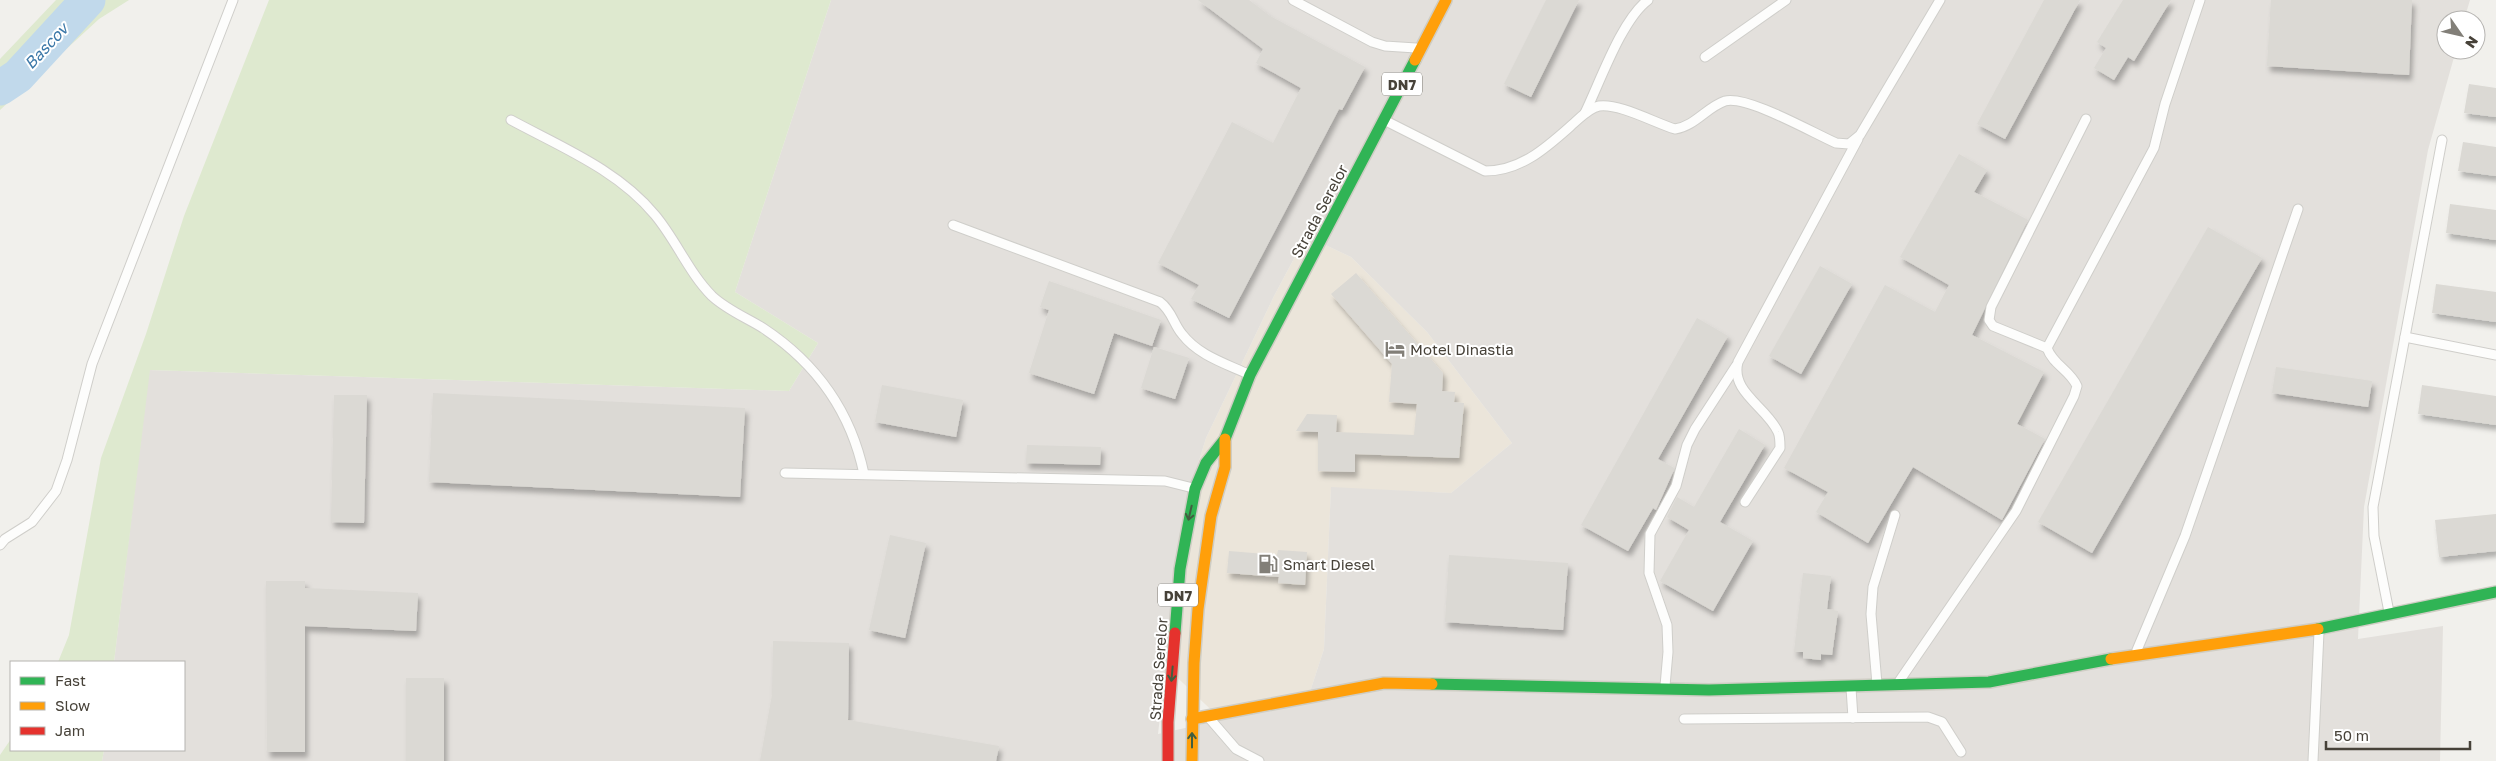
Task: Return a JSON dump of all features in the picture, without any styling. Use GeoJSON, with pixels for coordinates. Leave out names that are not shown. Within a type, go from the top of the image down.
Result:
{"type":"FeatureCollection","features":[{"type":"Feature","properties":{"kind":"main road","name":"Strada Serelor"},"geometry":{"type":"LineString","coordinates":[[1168,761],[1168,722],[1180,569],[1195,489],[1206,463],[1225,438],[1250,375],[1446,0]]}},
{"type":"Feature","properties":{"kind":"main road","name":"Strada Serelor"},"geometry":{"type":"LineString","coordinates":[[1192,761],[1192,719],[1198,609],[1211,516],[1225,467],[1225,438]]}},
{"type":"Feature","properties":{"kind":"main road"},"geometry":{"type":"LineString","coordinates":[[1192,719],[1384,683],[1665,689],[1989,682],[2135,654],[2319,629],[2496,592]]}},
{"type":"Feature","properties":{"kind":"lane"},"geometry":{"type":"LineString","coordinates":[[0,545],[5,539],[32,522],[56,491],[67,460],[92,364],[233,0]]}},
{"type":"Feature","properties":{"kind":"lane"},"geometry":{"type":"LineString","coordinates":[[1292,0],[1372,42],[1385,46],[1421,48]]}},
{"type":"Feature","properties":{"kind":"lane"},"geometry":{"type":"LineString","coordinates":[[1585,113],[1625,28],[1636,11],[1648,0]]}},
{"type":"Feature","properties":{"kind":"lane"},"geometry":{"type":"LineString","coordinates":[[1705,57],[1786,0]]}},
{"type":"Feature","properties":{"kind":"lane"},"geometry":{"type":"LineString","coordinates":[[1665,689],[1668,652],[1667,625],[1650,573],[1650,534],[1676,486],[1691,437],[1738,362],[1860,135],[1940,0]]}},
{"type":"Feature","properties":{"kind":"lane"},"geometry":{"type":"LineString","coordinates":[[1897,684],[2016,511],[2074,396],[2077,386],[2073,377],[2050,359],[2047,348],[2154,148],[2166,104],[2200,0]]}},
{"type":"Feature","properties":{"kind":"lane"},"geometry":{"type":"LineString","coordinates":[[1383,120],[1485,171],[1501,171],[1522,163],[1546,147],[1585,113],[1598,106],[1613,106],[1675,129],[1685,127],[1723,102],[1733,100],[1752,104],[1836,143],[1849,144],[1860,135]]}},
{"type":"Feature","properties":{"kind":"lane"},"geometry":{"type":"LineString","coordinates":[[2047,348],[1993,326],[1988,320],[1991,307],[2086,119]]}},
{"type":"Feature","properties":{"kind":"lane"},"geometry":{"type":"LineString","coordinates":[[511,120],[619,180],[639,196],[656,216],[712,296],[795,351],[822,379],[844,418],[859,450],[864,474]]}},
{"type":"Feature","properties":{"kind":"lane"},"geometry":{"type":"LineString","coordinates":[[2390,614],[2374,536],[2373,507],[2442,140]]}},
{"type":"Feature","properties":{"kind":"lane"},"geometry":{"type":"LineString","coordinates":[[2135,654],[2185,536],[2298,208]]}},
{"type":"Feature","properties":{"kind":"lane"},"geometry":{"type":"LineString","coordinates":[[953,225],[1160,302],[1169,309],[1180,332],[1200,352],[1250,375]]}},
{"type":"Feature","properties":{"kind":"lane"},"geometry":{"type":"LineString","coordinates":[[2405,337],[2496,355]]}},
{"type":"Feature","properties":{"kind":"lane"},"geometry":{"type":"LineString","coordinates":[[1738,362],[1736,371],[1739,382],[1778,432],[1780,448],[1745,502]]}},
{"type":"Feature","properties":{"kind":"lane"},"geometry":{"type":"LineString","coordinates":[[785,473],[1165,481],[1195,489]]}},
{"type":"Feature","properties":{"kind":"lane"},"geometry":{"type":"LineString","coordinates":[[1877,685],[1871,614],[1873,587],[1895,515]]}},
{"type":"Feature","properties":{"kind":"lane"},"geometry":{"type":"LineString","coordinates":[[2313,761],[2319,629]]}},
{"type":"Feature","properties":{"kind":"lane"},"geometry":{"type":"LineString","coordinates":[[1851,686],[1853,718]]}},
{"type":"Feature","properties":{"kind":"lane"},"geometry":{"type":"LineString","coordinates":[[1208,717],[1236,749],[1259,761]]}},
{"type":"Feature","properties":{"kind":"lane"},"geometry":{"type":"LineString","coordinates":[[1684,719],[1928,717],[1942,722],[1961,752]]}},
{"type":"Feature","properties":{"kind":"shaded area"},"geometry":{"type":"Polygon","coordinates":[[[831,0],[2470,0],[2467,10],[2436,10],[2436,60],[2453,60],[2428,150],[2364,507],[2358,639],[2443,626],[2440,761],[102,761],[104,751],[185,751],[185,661],[114,661],[149,370],[789,391],[818,343],[735,292],[831,0]],[[1306,236],[1274,296],[1206,438],[1184,510],[1158,734],[1307,701],[1324,649],[1331,487],[1451,493],[1512,443],[1427,332],[1351,257],[1306,236]]]}},
{"type":"Feature","properties":{"kind":"shaded area"},"geometry":{"type":"Polygon","coordinates":[[[1306,236],[1351,257],[1427,332],[1512,443],[1451,493],[1331,488],[1324,649],[1307,701],[1227,725],[1161,662],[1184,510],[1206,438],[1274,296],[1306,236]]]}},
{"type":"Feature","properties":{"kind":"green space"},"geometry":{"type":"Polygon","coordinates":[[[56,0],[129,0],[99,19],[0,110],[0,59],[56,0]]]}},
{"type":"Feature","properties":{"kind":"green space"},"geometry":{"type":"Polygon","coordinates":[[[269,0],[831,0],[735,292],[818,343],[789,391],[150,370],[114,661],[58,661],[69,635],[101,458],[146,334],[184,216],[269,0]]]}},
{"type":"Feature","properties":{"kind":"green space"},"geometry":{"type":"Polygon","coordinates":[[[10,740],[10,751],[104,751],[102,761],[0,761],[0,755],[10,740]]]}},
{"type":"Feature","properties":{"kind":"building"},"geometry":{"type":"Polygon","coordinates":[[[1198,0],[1249,0],[1270,16],[1365,67],[1342,110],[1339,109],[1229,318],[1191,299],[1199,285],[1158,263],[1232,122],[1273,143],[1301,88],[1256,63],[1263,49],[1198,0]]]}},
{"type":"Feature","properties":{"kind":"building"},"geometry":{"type":"Polygon","coordinates":[[[1546,0],[1579,0],[1531,97],[1504,84],[1546,0]]]}},
{"type":"Feature","properties":{"kind":"building"},"geometry":{"type":"Polygon","coordinates":[[[2044,0],[2080,0],[2005,139],[1977,124],[2044,0]]]}},
{"type":"Feature","properties":{"kind":"building"},"geometry":{"type":"Polygon","coordinates":[[[2123,0],[2171,0],[2134,61],[2128,57],[2114,80],[2094,68],[2106,48],[2097,42],[2123,0]]]}},
{"type":"Feature","properties":{"kind":"building"},"geometry":{"type":"Polygon","coordinates":[[[2271,0],[2412,0],[2409,75],[2267,66],[2271,0]]]}},
{"type":"Feature","properties":{"kind":"building"},"geometry":{"type":"Polygon","coordinates":[[[2469,84],[2496,88],[2496,117],[2464,113],[2469,84]]]}},
{"type":"Feature","properties":{"kind":"building"},"geometry":{"type":"Polygon","coordinates":[[[2463,142],[2496,147],[2496,176],[2458,171],[2463,142]]]}},
{"type":"Feature","properties":{"kind":"building"},"geometry":{"type":"Polygon","coordinates":[[[1959,154],[1987,170],[1974,192],[2028,220],[1972,335],[2044,372],[2017,424],[2045,439],[2002,520],[1913,467],[1868,543],[1816,512],[1828,492],[1784,468],[1885,285],[1935,312],[1949,285],[1900,257],[1959,154]]]}},
{"type":"Feature","properties":{"kind":"building"},"geometry":{"type":"Polygon","coordinates":[[[2450,204],[2496,210],[2496,240],[2446,233],[2450,204]]]}},
{"type":"Feature","properties":{"kind":"building"},"geometry":{"type":"Polygon","coordinates":[[[2208,227],[2262,258],[2092,553],[2038,522],[2208,227]]]}},
{"type":"Feature","properties":{"kind":"building"},"geometry":{"type":"Polygon","coordinates":[[[1820,266],[1852,284],[1801,374],[1769,356],[1820,266]]]}},
{"type":"Feature","properties":{"kind":"building"},"geometry":{"type":"Polygon","coordinates":[[[1356,273],[1443,373],[1442,391],[1455,392],[1454,402],[1464,403],[1459,458],[1355,454],[1355,472],[1318,471],[1318,432],[1296,431],[1307,414],[1337,415],[1336,432],[1414,435],[1417,404],[1389,402],[1392,364],[1331,294],[1356,273]]]}},
{"type":"Feature","properties":{"kind":"building"},"geometry":{"type":"Polygon","coordinates":[[[1049,281],[1161,320],[1152,346],[1114,333],[1094,394],[1029,373],[1049,310],[1040,307],[1049,281]]]}},
{"type":"Feature","properties":{"kind":"building"},"geometry":{"type":"Polygon","coordinates":[[[2436,284],[2496,292],[2496,322],[2432,313],[2436,284]]]}},
{"type":"Feature","properties":{"kind":"building"},"geometry":{"type":"Polygon","coordinates":[[[1697,318],[1728,336],[1658,459],[1674,468],[1673,472],[1656,510],[1653,508],[1628,551],[1581,525],[1697,318]]]}},
{"type":"Feature","properties":{"kind":"building"},"geometry":{"type":"Polygon","coordinates":[[[1154,347],[1189,358],[1175,399],[1141,388],[1154,347]]]}},
{"type":"Feature","properties":{"kind":"building"},"geometry":{"type":"Polygon","coordinates":[[[2276,367],[2372,381],[2368,407],[2272,393],[2276,367]]]}},
{"type":"Feature","properties":{"kind":"building"},"geometry":{"type":"Polygon","coordinates":[[[882,385],[963,400],[956,437],[875,422],[882,385]]]}},
{"type":"Feature","properties":{"kind":"building"},"geometry":{"type":"Polygon","coordinates":[[[2422,385],[2496,396],[2496,425],[2418,414],[2422,385]]]}},
{"type":"Feature","properties":{"kind":"building"},"geometry":{"type":"Polygon","coordinates":[[[433,393],[745,408],[740,497],[429,482],[433,393]]]}},
{"type":"Feature","properties":{"kind":"building"},"geometry":{"type":"Polygon","coordinates":[[[334,395],[367,395],[364,523],[331,522],[334,395]]]}},
{"type":"Feature","properties":{"kind":"building"},"geometry":{"type":"Polygon","coordinates":[[[1739,429],[1765,445],[1720,522],[1753,541],[1713,611],[1660,581],[1689,530],[1667,517],[1677,497],[1694,507],[1739,429]]]}},
{"type":"Feature","properties":{"kind":"building"},"geometry":{"type":"Polygon","coordinates":[[[1027,445],[1101,447],[1100,465],[1026,463],[1027,445]]]}},
{"type":"Feature","properties":{"kind":"building"},"geometry":{"type":"Polygon","coordinates":[[[2496,514],[2496,551],[2439,557],[2435,520],[2496,514]]]}},
{"type":"Feature","properties":{"kind":"building"},"geometry":{"type":"Polygon","coordinates":[[[890,535],[926,543],[905,638],[869,630],[890,535]]]}},
{"type":"Feature","properties":{"kind":"building"},"geometry":{"type":"Polygon","coordinates":[[[1278,550],[1307,552],[1305,585],[1278,583],[1279,577],[1227,573],[1229,551],[1277,555],[1278,550]]]}},
{"type":"Feature","properties":{"kind":"building"},"geometry":{"type":"Polygon","coordinates":[[[1449,555],[1568,563],[1563,630],[1445,622],[1449,555]]]}},
{"type":"Feature","properties":{"kind":"building"},"geometry":{"type":"Polygon","coordinates":[[[1803,573],[1831,576],[1827,609],[1838,611],[1832,655],[1821,654],[1821,660],[1803,658],[1803,652],[1794,652],[1803,573]]]}},
{"type":"Feature","properties":{"kind":"building"},"geometry":{"type":"Polygon","coordinates":[[[266,581],[305,581],[305,588],[418,593],[416,631],[305,626],[305,752],[267,752],[266,581]]]}},
{"type":"Feature","properties":{"kind":"building"},"geometry":{"type":"Polygon","coordinates":[[[773,641],[849,643],[848,720],[999,746],[996,761],[760,761],[772,695],[773,641]]]}},
{"type":"Feature","properties":{"kind":"building"},"geometry":{"type":"Polygon","coordinates":[[[406,678],[444,678],[444,761],[406,761],[406,678]]]}},
{"type":"Feature","properties":{"kind":"waterway","name":"Bascov"},"geometry":{"type":"LineString","coordinates":[[0,88],[18,76],[88,0]]}},
{"type":"Feature","properties":{"kind":"traffic: fast"},"geometry":{"type":"LineString","coordinates":[[1175,633],[1180,569],[1195,489],[1206,463],[1225,439],[1250,375],[1415,60]]}},
{"type":"Feature","properties":{"kind":"traffic: fast"},"geometry":{"type":"LineString","coordinates":[[2318,629],[2496,592]]}},
{"type":"Feature","properties":{"kind":"traffic: fast"},"geometry":{"type":"LineString","coordinates":[[1432,684],[1709,690],[1989,682],[2111,659]]}},
{"type":"Feature","properties":{"kind":"traffic: slow"},"geometry":{"type":"LineString","coordinates":[[1415,60],[1446,0]]}},
{"type":"Feature","properties":{"kind":"traffic: slow"},"geometry":{"type":"LineString","coordinates":[[1192,761],[1194,663],[1198,609],[1211,516],[1225,467],[1225,439]]}},
{"type":"Feature","properties":{"kind":"traffic: slow"},"geometry":{"type":"LineString","coordinates":[[2111,659],[2318,629]]}},
{"type":"Feature","properties":{"kind":"traffic: slow"},"geometry":{"type":"LineString","coordinates":[[1192,719],[1384,683],[1432,684]]}},
{"type":"Feature","properties":{"kind":"traffic: jam"},"geometry":{"type":"LineString","coordinates":[[1168,761],[1168,722],[1175,633]]}},
{"type":"Feature","properties":{"kind":"place","name":"Motel Dinastia"},"geometry":{"type":"Point","coordinates":[1395,349]}},
{"type":"Feature","properties":{"kind":"place","name":"Smart Diesel"},"geometry":{"type":"Point","coordinates":[1268,564]}}]}
